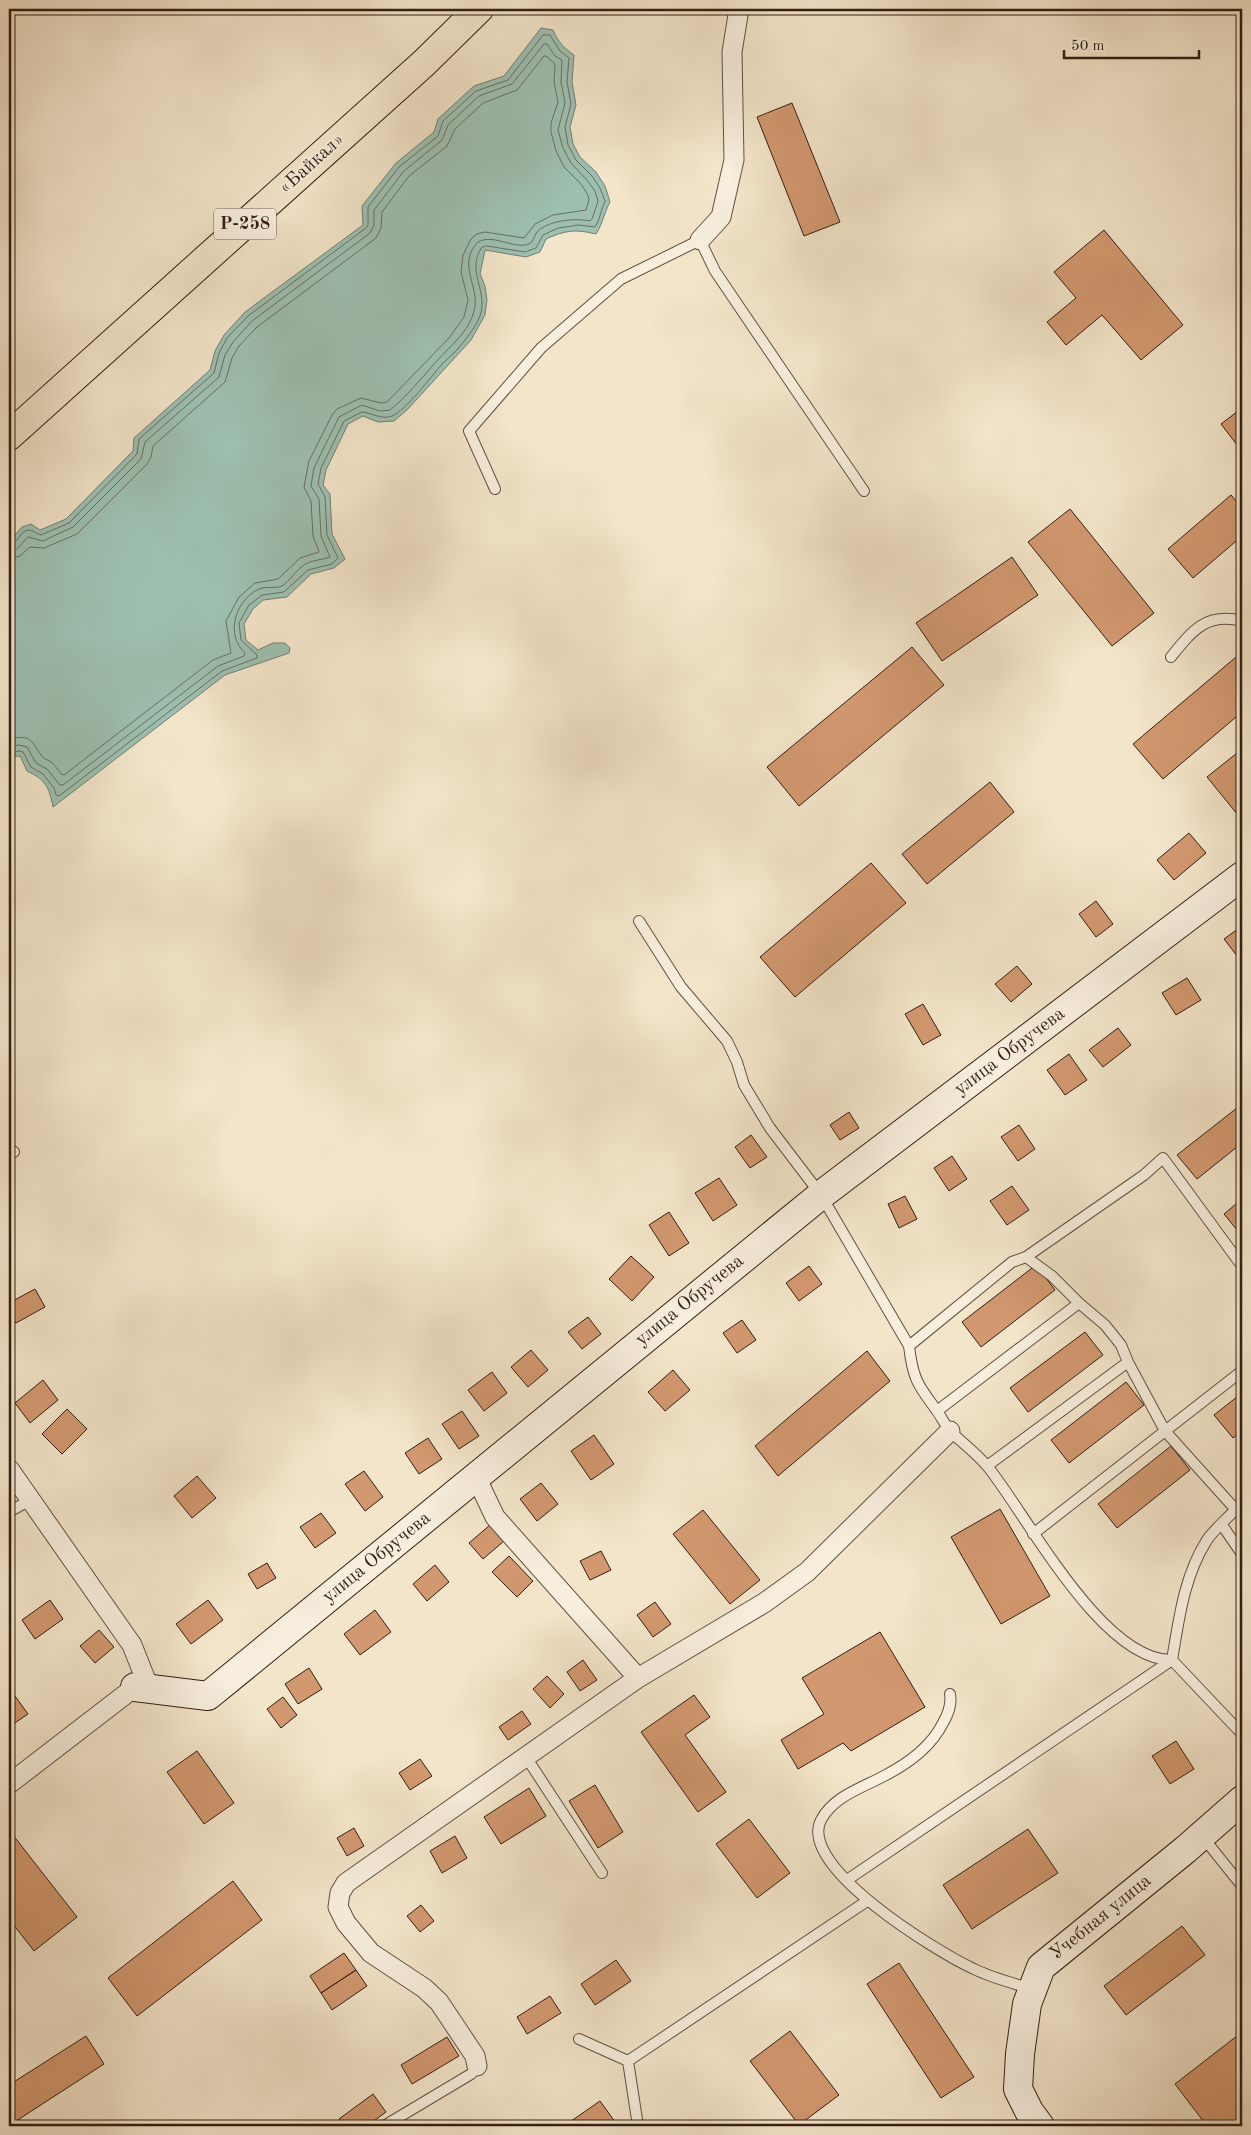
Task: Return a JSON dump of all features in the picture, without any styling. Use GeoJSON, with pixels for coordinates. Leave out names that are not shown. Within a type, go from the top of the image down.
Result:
{"type":"FeatureCollection","features":[{"type":"Feature","properties":{"kind":"highway","name":"«Байкал»"},"geometry":{"type":"LineString","coordinates":[[9,436],[416,70],[479,9]]}},
{"type":"Feature","properties":{"kind":"street"},"geometry":{"type":"LineString","coordinates":[[700,240],[721,217],[734,160],[732,52],[739,9]]}},
{"type":"Feature","properties":{"kind":"street","name":"улица Обручева"},"geometry":{"type":"LineString","coordinates":[[142,1687],[208,1696],[820,1195],[1242,876]]}},
{"type":"Feature","properties":{"kind":"street"},"geometry":{"type":"LineString","coordinates":[[478,2066],[475,2056],[439,2002],[424,1988],[371,1953],[346,1922],[338,1907],[340,1893],[346,1883],[638,1678],[764,1603],[807,1572],[950,1431]]}},
{"type":"Feature","properties":{"kind":"street"},"geometry":{"type":"LineString","coordinates":[[9,1469],[132,1645],[142,1687],[9,1784]]}},
{"type":"Feature","properties":{"kind":"street"},"geometry":{"type":"LineString","coordinates":[[476,1477],[495,1517],[638,1678]]}},
{"type":"Feature","properties":{"kind":"street","name":"Учебная улица"},"geometry":{"type":"LineString","coordinates":[[1040,2126],[1029,2111],[1018,2088],[1020,2054],[1027,2004],[1041,1967],[1242,1800]]}},
{"type":"Feature","properties":{"kind":"lane"},"geometry":{"type":"LineString","coordinates":[[495,488],[469,431],[541,348],[621,279],[700,240],[715,271],[864,491]]}},
{"type":"Feature","properties":{"kind":"lane"},"geometry":{"type":"LineString","coordinates":[[1171,656],[1195,630],[1208,622],[1221,617],[1242,621]]}},
{"type":"Feature","properties":{"kind":"lane"},"geometry":{"type":"LineString","coordinates":[[639,921],[681,987],[727,1041],[737,1062],[744,1085],[770,1128],[820,1195],[909,1346],[912,1370],[921,1391],[950,1431],[988,1466],[1033,1534],[1085,1604],[1115,1633],[1142,1652],[1162,1660],[1172,1660],[1242,1734]]}},
{"type":"Feature","properties":{"kind":"lane"},"geometry":{"type":"LineString","coordinates":[[909,1346],[1012,1262],[1026,1257],[1144,1175],[1164,1158],[1239,1254],[1242,1266]]}},
{"type":"Feature","properties":{"kind":"lane"},"geometry":{"type":"LineString","coordinates":[[847,1880],[1172,1660],[1182,1603],[1192,1569],[1208,1539],[1239,1507],[1165,1431],[1128,1362],[1121,1345],[1105,1325],[1052,1276],[1026,1257]]}},
{"type":"Feature","properties":{"kind":"lane"},"geometry":{"type":"LineString","coordinates":[[937,1411],[1079,1303]]}},
{"type":"Feature","properties":{"kind":"lane"},"geometry":{"type":"LineString","coordinates":[[988,1466],[1128,1362]]}},
{"type":"Feature","properties":{"kind":"lane"},"geometry":{"type":"LineString","coordinates":[[1033,1534],[1242,1371]]}},
{"type":"Feature","properties":{"kind":"lane"},"geometry":{"type":"LineString","coordinates":[[9,1512],[30,1500]]}},
{"type":"Feature","properties":{"kind":"lane"},"geometry":{"type":"LineString","coordinates":[[1222,1525],[1242,1554]]}},
{"type":"Feature","properties":{"kind":"lane"},"geometry":{"type":"LineString","coordinates":[[950,1694],[949,1710],[936,1736],[928,1744],[916,1755],[885,1776],[844,1797],[826,1811],[820,1822],[819,1838],[822,1850],[831,1864],[867,1901],[943,1952],[975,1970],[1033,1989]]}},
{"type":"Feature","properties":{"kind":"lane"},"geometry":{"type":"LineString","coordinates":[[526,1757],[602,1873]]}},
{"type":"Feature","properties":{"kind":"lane"},"geometry":{"type":"LineString","coordinates":[[1201,1835],[1242,1886]]}},
{"type":"Feature","properties":{"kind":"lane"},"geometry":{"type":"LineString","coordinates":[[628,2061],[867,1901]]}},
{"type":"Feature","properties":{"kind":"lane"},"geometry":{"type":"LineString","coordinates":[[578,2039],[628,2061]]}},
{"type":"Feature","properties":{"kind":"lane"},"geometry":{"type":"LineString","coordinates":[[628,2061],[638,2126]]}},
{"type":"Feature","properties":{"kind":"lane"},"geometry":{"type":"LineString","coordinates":[[384,2126],[471,2074],[478,2066]]}},
{"type":"Feature","properties":{"kind":"water"},"geometry":{"type":"Polygon","coordinates":[[[541,28],[553,30],[567,50],[574,55],[572,82],[576,105],[570,127],[573,144],[580,157],[596,172],[605,186],[610,202],[596,234],[571,231],[559,234],[546,239],[540,252],[526,257],[485,250],[480,274],[485,286],[487,300],[485,315],[471,340],[407,410],[394,421],[378,422],[363,416],[348,424],[326,470],[323,485],[330,494],[332,534],[345,559],[334,568],[311,574],[287,597],[263,600],[253,609],[244,624],[246,640],[258,650],[273,643],[285,643],[290,648],[289,653],[225,675],[53,807],[50,794],[43,781],[27,771],[20,756],[9,757],[9,542],[22,527],[31,524],[40,530],[66,519],[133,451],[134,438],[210,370],[215,351],[224,335],[245,312],[363,225],[362,206],[396,163],[434,132],[438,119],[474,86],[504,76],[541,28]]]}},
{"type":"Feature","properties":{"kind":"building"},"geometry":{"type":"Polygon","coordinates":[[[792,103],[840,222],[804,236],[757,117],[792,103]]]}},
{"type":"Feature","properties":{"kind":"building"},"geometry":{"type":"Polygon","coordinates":[[[1104,230],[1183,325],[1141,360],[1102,315],[1066,345],[1047,322],[1076,298],[1054,272],[1104,230]]]}},
{"type":"Feature","properties":{"kind":"building"},"geometry":{"type":"Polygon","coordinates":[[[1242,408],[1242,449],[1241,450],[1221,424],[1242,408]]]}},
{"type":"Feature","properties":{"kind":"building"},"geometry":{"type":"Polygon","coordinates":[[[1231,495],[1242,508],[1242,536],[1193,578],[1168,549],[1231,495]]]}},
{"type":"Feature","properties":{"kind":"building"},"geometry":{"type":"Polygon","coordinates":[[[1070,509],[1154,613],[1112,646],[1028,542],[1070,509]]]}},
{"type":"Feature","properties":{"kind":"building"},"geometry":{"type":"Polygon","coordinates":[[[1012,557],[1038,595],[942,661],[916,623],[1012,557]]]}},
{"type":"Feature","properties":{"kind":"building"},"geometry":{"type":"Polygon","coordinates":[[[912,647],[944,685],[799,806],[767,767],[912,647]]]}},
{"type":"Feature","properties":{"kind":"building"},"geometry":{"type":"Polygon","coordinates":[[[1242,652],[1242,712],[1163,779],[1133,744],[1242,652]]]}},
{"type":"Feature","properties":{"kind":"building"},"geometry":{"type":"Polygon","coordinates":[[[1242,749],[1242,820],[1207,777],[1242,749]]]}},
{"type":"Feature","properties":{"kind":"building"},"geometry":{"type":"Polygon","coordinates":[[[990,782],[1014,812],[927,884],[902,854],[990,782]]]}},
{"type":"Feature","properties":{"kind":"building"},"geometry":{"type":"Polygon","coordinates":[[[1189,833],[1206,853],[1174,880],[1157,860],[1189,833]]]}},
{"type":"Feature","properties":{"kind":"building"},"geometry":{"type":"Polygon","coordinates":[[[871,863],[906,903],[795,997],[760,957],[871,863]]]}},
{"type":"Feature","properties":{"kind":"building"},"geometry":{"type":"Polygon","coordinates":[[[1096,901],[1113,924],[1096,937],[1079,914],[1096,901]]]}},
{"type":"Feature","properties":{"kind":"building"},"geometry":{"type":"Polygon","coordinates":[[[1242,926],[1242,960],[1241,961],[1224,939],[1242,926]]]}},
{"type":"Feature","properties":{"kind":"building"},"geometry":{"type":"Polygon","coordinates":[[[1017,966],[1032,984],[1011,1002],[995,984],[1017,966]]]}},
{"type":"Feature","properties":{"kind":"building"},"geometry":{"type":"Polygon","coordinates":[[[1187,978],[1201,1000],[1176,1015],[1162,993],[1187,978]]]}},
{"type":"Feature","properties":{"kind":"building"},"geometry":{"type":"Polygon","coordinates":[[[923,1004],[941,1035],[923,1045],[905,1014],[923,1004]]]}},
{"type":"Feature","properties":{"kind":"building"},"geometry":{"type":"Polygon","coordinates":[[[1118,1028],[1131,1045],[1103,1067],[1089,1050],[1118,1028]]]}},
{"type":"Feature","properties":{"kind":"building"},"geometry":{"type":"Polygon","coordinates":[[[1069,1054],[1087,1080],[1065,1095],[1047,1070],[1069,1054]]]}},
{"type":"Feature","properties":{"kind":"building"},"geometry":{"type":"Polygon","coordinates":[[[1242,1104],[1242,1143],[1197,1179],[1177,1155],[1242,1104]]]}},
{"type":"Feature","properties":{"kind":"building"},"geometry":{"type":"Polygon","coordinates":[[[849,1112],[859,1128],[840,1140],[830,1125],[849,1112]]]}},
{"type":"Feature","properties":{"kind":"building"},"geometry":{"type":"Polygon","coordinates":[[[1019,1125],[1035,1149],[1018,1161],[1001,1137],[1019,1125]]]}},
{"type":"Feature","properties":{"kind":"building"},"geometry":{"type":"Polygon","coordinates":[[[751,1135],[767,1157],[750,1168],[735,1147],[751,1135]]]}},
{"type":"Feature","properties":{"kind":"building"},"geometry":{"type":"Polygon","coordinates":[[[952,1156],[967,1179],[949,1191],[934,1168],[952,1156]]]}},
{"type":"Feature","properties":{"kind":"building"},"geometry":{"type":"Polygon","coordinates":[[[719,1178],[737,1205],[713,1221],[695,1193],[719,1178]]]}},
{"type":"Feature","properties":{"kind":"building"},"geometry":{"type":"Polygon","coordinates":[[[1012,1186],[1029,1210],[1007,1225],[990,1201],[1012,1186]]]}},
{"type":"Feature","properties":{"kind":"building"},"geometry":{"type":"Polygon","coordinates":[[[905,1196],[917,1219],[899,1228],[888,1204],[905,1196]]]}},
{"type":"Feature","properties":{"kind":"building"},"geometry":{"type":"Polygon","coordinates":[[[1242,1199],[1242,1236],[1224,1214],[1242,1199]]]}},
{"type":"Feature","properties":{"kind":"building"},"geometry":{"type":"Polygon","coordinates":[[[669,1212],[689,1243],[669,1256],[649,1225],[669,1212]]]}},
{"type":"Feature","properties":{"kind":"building"},"geometry":{"type":"Polygon","coordinates":[[[631,1256],[654,1277],[632,1301],[609,1279],[631,1256]]]}},
{"type":"Feature","properties":{"kind":"building"},"geometry":{"type":"Polygon","coordinates":[[[1036,1265],[1055,1290],[981,1347],[962,1322],[1036,1265]]]}},
{"type":"Feature","properties":{"kind":"building"},"geometry":{"type":"Polygon","coordinates":[[[809,1266],[822,1284],[799,1301],[786,1283],[809,1266]]]}},
{"type":"Feature","properties":{"kind":"building"},"geometry":{"type":"Polygon","coordinates":[[[35,1289],[45,1307],[16,1323],[9,1311],[9,1303],[35,1289]]]}},
{"type":"Feature","properties":{"kind":"building"},"geometry":{"type":"Polygon","coordinates":[[[588,1317],[601,1334],[582,1349],[568,1332],[588,1317]]]}},
{"type":"Feature","properties":{"kind":"building"},"geometry":{"type":"Polygon","coordinates":[[[742,1320],[756,1340],[737,1353],[723,1333],[742,1320]]]}},
{"type":"Feature","properties":{"kind":"building"},"geometry":{"type":"Polygon","coordinates":[[[1085,1332],[1103,1355],[1028,1412],[1010,1388],[1085,1332]]]}},
{"type":"Feature","properties":{"kind":"building"},"geometry":{"type":"Polygon","coordinates":[[[531,1350],[548,1370],[528,1387],[511,1367],[531,1350]]]}},
{"type":"Feature","properties":{"kind":"building"},"geometry":{"type":"Polygon","coordinates":[[[867,1351],[890,1381],[778,1476],[755,1446],[867,1351]]]}},
{"type":"Feature","properties":{"kind":"building"},"geometry":{"type":"Polygon","coordinates":[[[673,1370],[690,1390],[665,1411],[648,1392],[673,1370]]]}},
{"type":"Feature","properties":{"kind":"building"},"geometry":{"type":"Polygon","coordinates":[[[492,1372],[507,1393],[484,1411],[468,1390],[492,1372]]]}},
{"type":"Feature","properties":{"kind":"building"},"geometry":{"type":"Polygon","coordinates":[[[43,1380],[58,1400],[30,1423],[15,1403],[43,1380]]]}},
{"type":"Feature","properties":{"kind":"building"},"geometry":{"type":"Polygon","coordinates":[[[1126,1382],[1144,1405],[1069,1463],[1051,1440],[1126,1382]]]}},
{"type":"Feature","properties":{"kind":"building"},"geometry":{"type":"Polygon","coordinates":[[[1242,1393],[1242,1431],[1233,1438],[1214,1415],[1242,1393]]]}},
{"type":"Feature","properties":{"kind":"building"},"geometry":{"type":"Polygon","coordinates":[[[67,1409],[87,1429],[62,1454],[42,1434],[67,1409]]]}},
{"type":"Feature","properties":{"kind":"building"},"geometry":{"type":"Polygon","coordinates":[[[462,1411],[479,1436],[459,1449],[442,1424],[462,1411]]]}},
{"type":"Feature","properties":{"kind":"building"},"geometry":{"type":"Polygon","coordinates":[[[594,1435],[614,1464],[591,1480],[571,1451],[594,1435]]]}},
{"type":"Feature","properties":{"kind":"building"},"geometry":{"type":"Polygon","coordinates":[[[428,1438],[442,1459],[419,1474],[405,1453],[428,1438]]]}},
{"type":"Feature","properties":{"kind":"building"},"geometry":{"type":"Polygon","coordinates":[[[1171,1446],[1190,1470],[1117,1528],[1098,1504],[1171,1446]]]}},
{"type":"Feature","properties":{"kind":"building"},"geometry":{"type":"Polygon","coordinates":[[[364,1471],[383,1497],[365,1511],[345,1484],[364,1471]]]}},
{"type":"Feature","properties":{"kind":"building"},"geometry":{"type":"Polygon","coordinates":[[[197,1476],[216,1498],[192,1518],[174,1496],[197,1476]]]}},
{"type":"Feature","properties":{"kind":"building"},"geometry":{"type":"Polygon","coordinates":[[[541,1483],[558,1504],[537,1521],[520,1499],[541,1483]]]}},
{"type":"Feature","properties":{"kind":"building"},"geometry":{"type":"Polygon","coordinates":[[[1000,1509],[1050,1596],[1001,1624],[951,1537],[1000,1509]]]}},
{"type":"Feature","properties":{"kind":"building"},"geometry":{"type":"Polygon","coordinates":[[[703,1510],[760,1580],[730,1604],[673,1534],[703,1510]]]}},
{"type":"Feature","properties":{"kind":"building"},"geometry":{"type":"Polygon","coordinates":[[[321,1513],[336,1533],[315,1548],[300,1527],[321,1513]]]}},
{"type":"Feature","properties":{"kind":"building"},"geometry":{"type":"Polygon","coordinates":[[[490,1525],[504,1541],[483,1559],[469,1543],[490,1525]]]}},
{"type":"Feature","properties":{"kind":"building"},"geometry":{"type":"Polygon","coordinates":[[[601,1551],[611,1570],[590,1580],[580,1561],[601,1551]]]}},
{"type":"Feature","properties":{"kind":"building"},"geometry":{"type":"Polygon","coordinates":[[[509,1556],[533,1581],[517,1597],[492,1572],[509,1556]]]}},
{"type":"Feature","properties":{"kind":"building"},"geometry":{"type":"Polygon","coordinates":[[[267,1563],[276,1578],[257,1589],[248,1574],[267,1563]]]}},
{"type":"Feature","properties":{"kind":"building"},"geometry":{"type":"Polygon","coordinates":[[[435,1565],[449,1582],[427,1601],[413,1584],[435,1565]]]}},
{"type":"Feature","properties":{"kind":"building"},"geometry":{"type":"Polygon","coordinates":[[[50,1600],[63,1619],[35,1639],[22,1620],[50,1600]]]}},
{"type":"Feature","properties":{"kind":"building"},"geometry":{"type":"Polygon","coordinates":[[[208,1600],[223,1620],[191,1644],[176,1624],[208,1600]]]}},
{"type":"Feature","properties":{"kind":"building"},"geometry":{"type":"Polygon","coordinates":[[[655,1602],[671,1624],[653,1637],[637,1615],[655,1602]]]}},
{"type":"Feature","properties":{"kind":"building"},"geometry":{"type":"Polygon","coordinates":[[[375,1610],[391,1632],[360,1655],[344,1634],[375,1610]]]}},
{"type":"Feature","properties":{"kind":"building"},"geometry":{"type":"Polygon","coordinates":[[[99,1630],[114,1647],[95,1663],[80,1646],[99,1630]]]}},
{"type":"Feature","properties":{"kind":"building"},"geometry":{"type":"Polygon","coordinates":[[[880,1632],[925,1707],[851,1751],[843,1743],[798,1769],[781,1740],[824,1714],[802,1678],[880,1632]]]}},
{"type":"Feature","properties":{"kind":"building"},"geometry":{"type":"Polygon","coordinates":[[[583,1660],[597,1680],[580,1691],[567,1672],[583,1660]]]}},
{"type":"Feature","properties":{"kind":"building"},"geometry":{"type":"Polygon","coordinates":[[[309,1668],[322,1689],[298,1704],[285,1684],[309,1668]]]}},
{"type":"Feature","properties":{"kind":"building"},"geometry":{"type":"Polygon","coordinates":[[[547,1676],[564,1694],[550,1708],[533,1689],[547,1676]]]}},
{"type":"Feature","properties":{"kind":"building"},"geometry":{"type":"Polygon","coordinates":[[[694,1695],[710,1717],[685,1735],[726,1792],[698,1812],[641,1732],[694,1695]]]}},
{"type":"Feature","properties":{"kind":"building"},"geometry":{"type":"Polygon","coordinates":[[[15,1696],[28,1714],[9,1727],[9,1700],[15,1696]]]}},
{"type":"Feature","properties":{"kind":"building"},"geometry":{"type":"Polygon","coordinates":[[[283,1697],[297,1715],[281,1728],[267,1709],[283,1697]]]}},
{"type":"Feature","properties":{"kind":"building"},"geometry":{"type":"Polygon","coordinates":[[[522,1711],[531,1724],[508,1740],[499,1727],[522,1711]]]}},
{"type":"Feature","properties":{"kind":"building"},"geometry":{"type":"Polygon","coordinates":[[[1176,1741],[1194,1769],[1170,1784],[1152,1756],[1176,1741]]]}},
{"type":"Feature","properties":{"kind":"building"},"geometry":{"type":"Polygon","coordinates":[[[197,1751],[234,1803],[204,1824],[167,1772],[197,1751]]]}},
{"type":"Feature","properties":{"kind":"building"},"geometry":{"type":"Polygon","coordinates":[[[420,1759],[432,1776],[410,1790],[399,1773],[420,1759]]]}},
{"type":"Feature","properties":{"kind":"building"},"geometry":{"type":"Polygon","coordinates":[[[595,1785],[623,1832],[598,1848],[569,1801],[595,1785]]]}},
{"type":"Feature","properties":{"kind":"building"},"geometry":{"type":"Polygon","coordinates":[[[529,1788],[546,1816],[501,1844],[484,1817],[529,1788]]]}},
{"type":"Feature","properties":{"kind":"building"},"geometry":{"type":"Polygon","coordinates":[[[749,1819],[790,1873],[757,1898],[716,1844],[749,1819]]]}},
{"type":"Feature","properties":{"kind":"building"},"geometry":{"type":"Polygon","coordinates":[[[354,1828],[364,1846],[347,1856],[337,1838],[354,1828]]]}},
{"type":"Feature","properties":{"kind":"building"},"geometry":{"type":"Polygon","coordinates":[[[1028,1829],[1058,1873],[972,1929],[943,1885],[1028,1829]]]}},
{"type":"Feature","properties":{"kind":"building"},"geometry":{"type":"Polygon","coordinates":[[[9,1830],[77,1917],[34,1951],[9,1919],[9,1830]]]}},
{"type":"Feature","properties":{"kind":"building"},"geometry":{"type":"Polygon","coordinates":[[[455,1836],[467,1858],[442,1873],[430,1851],[455,1836]]]}},
{"type":"Feature","properties":{"kind":"building"},"geometry":{"type":"Polygon","coordinates":[[[233,1881],[262,1920],[137,2016],[108,1978],[233,1881]]]}},
{"type":"Feature","properties":{"kind":"building"},"geometry":{"type":"Polygon","coordinates":[[[421,1905],[434,1921],[420,1932],[407,1916],[421,1905]]]}},
{"type":"Feature","properties":{"kind":"building"},"geometry":{"type":"Polygon","coordinates":[[[1182,1926],[1205,1955],[1126,2015],[1104,1986],[1182,1926]]]}},
{"type":"Feature","properties":{"kind":"building"},"geometry":{"type":"Polygon","coordinates":[[[344,1953],[356,1970],[321,1993],[310,1976],[344,1953]]]}},
{"type":"Feature","properties":{"kind":"building"},"geometry":{"type":"Polygon","coordinates":[[[616,1960],[631,1981],[595,2005],[581,1984],[616,1960]]]}},
{"type":"Feature","properties":{"kind":"building"},"geometry":{"type":"Polygon","coordinates":[[[899,1963],[974,2077],[941,2098],[867,1984],[899,1963]]]}},
{"type":"Feature","properties":{"kind":"building"},"geometry":{"type":"Polygon","coordinates":[[[356,1970],[367,1986],[332,2010],[321,1993],[356,1970]]]}},
{"type":"Feature","properties":{"kind":"building"},"geometry":{"type":"Polygon","coordinates":[[[550,1996],[561,2013],[527,2034],[517,2017],[550,1996]]]}},
{"type":"Feature","properties":{"kind":"building"},"geometry":{"type":"Polygon","coordinates":[[[790,2031],[839,2095],[799,2125],[750,2061],[790,2031]]]}},
{"type":"Feature","properties":{"kind":"building"},"geometry":{"type":"Polygon","coordinates":[[[1242,2032],[1242,2126],[1207,2126],[1175,2084],[1242,2032]]]}},
{"type":"Feature","properties":{"kind":"building"},"geometry":{"type":"Polygon","coordinates":[[[86,2036],[104,2064],[10,2125],[9,2085],[86,2036]]]}},
{"type":"Feature","properties":{"kind":"building"},"geometry":{"type":"Polygon","coordinates":[[[447,2037],[459,2056],[412,2084],[401,2065],[447,2037]]]}},
{"type":"Feature","properties":{"kind":"building"},"geometry":{"type":"Polygon","coordinates":[[[373,2094],[386,2112],[367,2126],[344,2126],[339,2119],[373,2094]]]}},
{"type":"Feature","properties":{"kind":"building"},"geometry":{"type":"Polygon","coordinates":[[[600,2101],[618,2126],[564,2126],[600,2101]]]}}]}
